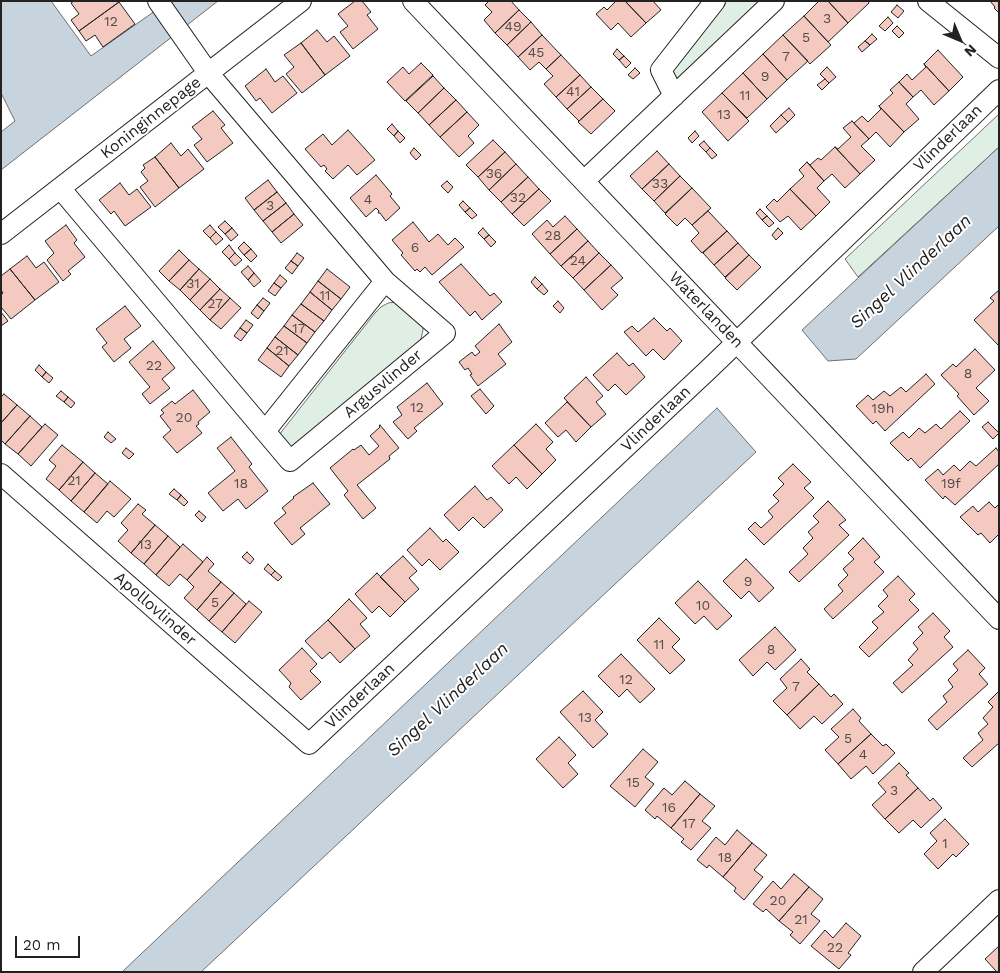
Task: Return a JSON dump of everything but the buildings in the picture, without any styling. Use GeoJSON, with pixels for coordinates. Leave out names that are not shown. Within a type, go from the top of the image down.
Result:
{"type":"FeatureCollection","features":[{"type":"Feature","properties":{"kind":"street","name":"Argusvlinder"},"geometry":{"type":"LineString","coordinates":[[60,188],[290,460],[445,333],[385,281],[208,74],[158,1]]}},
{"type":"Feature","properties":{"kind":"street","name":"Koninginnepage"},"geometry":{"type":"LineString","coordinates":[[1,234],[301,1]]}},
{"type":"Feature","properties":{"kind":"street","name":"Waterlanden"},"geometry":{"type":"LineString","coordinates":[[413,1],[999,620]]}},
{"type":"Feature","properties":{"kind":"street"},"geometry":{"type":"LineString","coordinates":[[674,96],[661,70],[715,1]]}},
{"type":"Feature","properties":{"kind":"street"},"geometry":{"type":"LineString","coordinates":[[584,181],[774,1]]}},
{"type":"Feature","properties":{"kind":"street"},"geometry":{"type":"LineString","coordinates":[[928,1],[999,58]]}},
{"type":"Feature","properties":{"kind":"street","name":"Vlinderlaan"},"geometry":{"type":"LineString","coordinates":[[309,744],[737,342],[999,90]]}},
{"type":"Feature","properties":{"kind":"street"},"geometry":{"type":"LineString","coordinates":[[266,430],[385,281]]}},
{"type":"Feature","properties":{"kind":"street","name":"Apollovlinder"},"geometry":{"type":"LineString","coordinates":[[1,474],[309,744]]}},
{"type":"Feature","properties":{"kind":"street"},"geometry":{"type":"LineString","coordinates":[[923,972],[999,900]]}},
{"type":"Feature","properties":{"kind":"green space"},"geometry":{"type":"Polygon","coordinates":[[[725,1],[762,1],[679,78],[675,78],[671,70],[725,1]]]}},
{"type":"Feature","properties":{"kind":"green space"},"geometry":{"type":"Polygon","coordinates":[[[999,114],[999,147],[858,277],[845,259],[999,114]]]}},
{"type":"Feature","properties":{"kind":"green space"},"geometry":{"type":"Polygon","coordinates":[[[397,302],[422,322],[421,339],[416,347],[294,447],[290,448],[280,434],[282,431],[375,313],[388,303],[397,302]]]}},
{"type":"Feature","properties":{"kind":"water"},"geometry":{"type":"Polygon","coordinates":[[[1,1],[51,1],[91,56],[169,1],[218,1],[1,170],[1,132],[15,121],[1,93],[1,1]]]}},
{"type":"Feature","properties":{"kind":"water","name":"Singel Vlinderlaan"},"geometry":{"type":"Polygon","coordinates":[[[999,147],[999,226],[856,359],[828,361],[802,330],[999,147]]]}},
{"type":"Feature","properties":{"kind":"water","name":"Singel Vlinderlaan"},"geometry":{"type":"Polygon","coordinates":[[[717,408],[756,452],[201,972],[122,972],[717,408]]]}}]}
